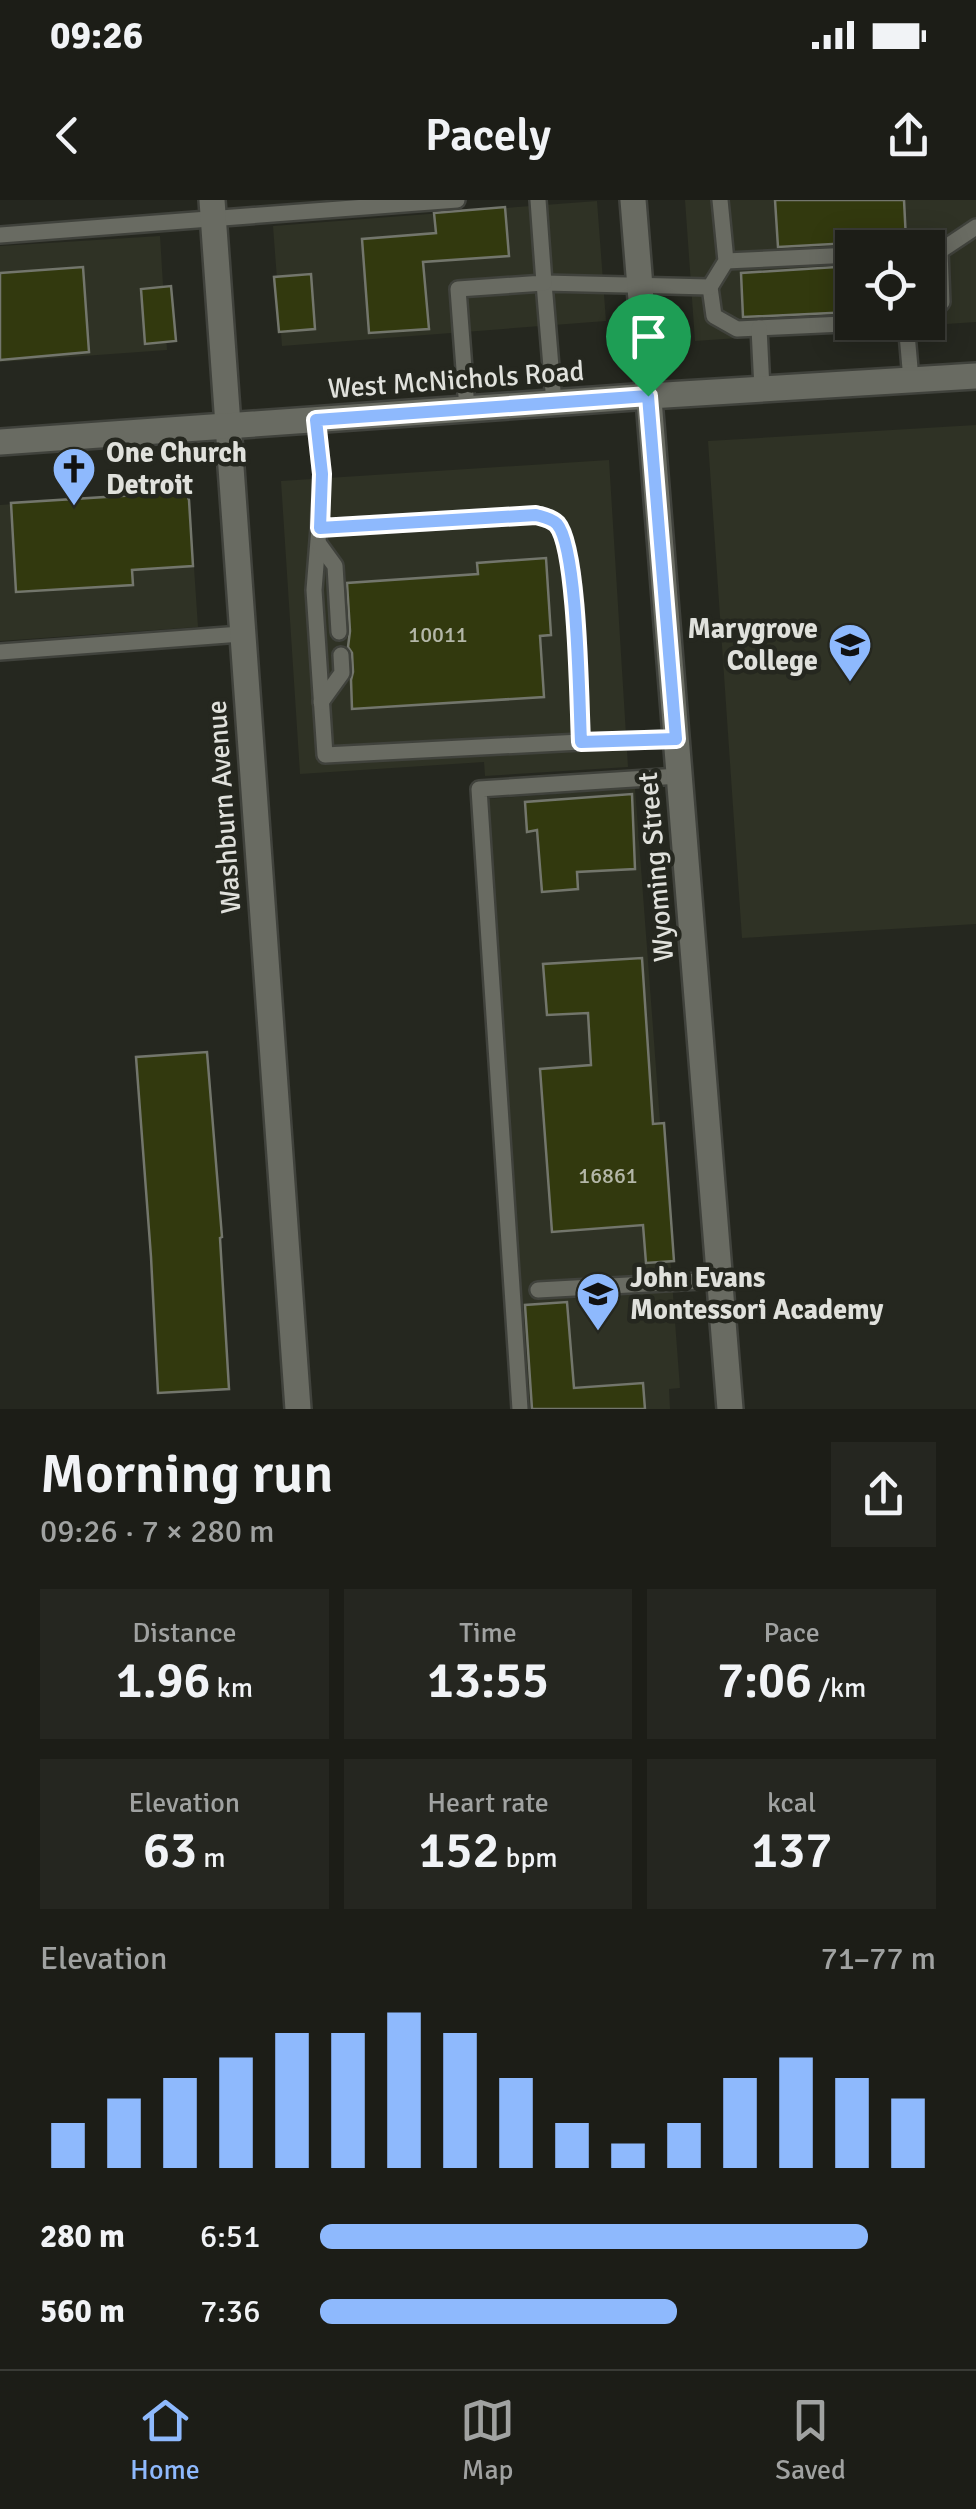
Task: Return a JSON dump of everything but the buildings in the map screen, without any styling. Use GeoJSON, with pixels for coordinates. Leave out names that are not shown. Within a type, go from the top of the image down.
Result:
{"type":"FeatureCollection","features":[{"type":"Feature","properties":{"kind":"street","name":"Wyoming Street"},"geometry":{"type":"LineString","coordinates":[[634,200],[730,1409]]}},
{"type":"Feature","properties":{"kind":"street","name":"Washburn Avenue"},"geometry":{"type":"LineString","coordinates":[[213,210],[298,1409]]}},
{"type":"Feature","properties":{"kind":"street","name":"West McNichols Road"},"geometry":{"type":"LineString","coordinates":[[0,442],[976,376]]}},
{"type":"Feature","properties":{"kind":"lane"},"geometry":{"type":"LineString","coordinates":[[0,235],[213,210],[457,200]]}},
{"type":"Feature","properties":{"kind":"lane"},"geometry":{"type":"LineString","coordinates":[[538,200],[554,403]]}},
{"type":"Feature","properties":{"kind":"lane"},"geometry":{"type":"LineString","coordinates":[[720,200],[726,262],[710,287],[714,316],[737,329],[835,320]]}},
{"type":"Feature","properties":{"kind":"lane"},"geometry":{"type":"LineString","coordinates":[[945,245],[976,227]]}},
{"type":"Feature","properties":{"kind":"lane"},"geometry":{"type":"LineString","coordinates":[[726,262],[761,266],[835,261]]}},
{"type":"Feature","properties":{"kind":"lane"},"geometry":{"type":"LineString","coordinates":[[466,409],[458,289],[544,284],[710,287]]}},
{"type":"Feature","properties":{"kind":"lane"},"geometry":{"type":"LineString","coordinates":[[762,389],[763,325]]}},
{"type":"Feature","properties":{"kind":"lane"},"geometry":{"type":"LineString","coordinates":[[908,340],[911,380]]}},
{"type":"Feature","properties":{"kind":"lane"},"geometry":{"type":"LineString","coordinates":[[316,420],[322,474],[314,590],[325,756],[676,739]]}},
{"type":"Feature","properties":{"kind":"lane"},"geometry":{"type":"LineString","coordinates":[[319,536],[536,515],[557,524],[574,587],[581,742]]}},
{"type":"Feature","properties":{"kind":"lane"},"geometry":{"type":"LineString","coordinates":[[319,536],[335,566],[339,632]]}},
{"type":"Feature","properties":{"kind":"lane"},"geometry":{"type":"LineString","coordinates":[[0,652],[242,634]]}},
{"type":"Feature","properties":{"kind":"lane"},"geometry":{"type":"LineString","coordinates":[[322,702],[342,673],[340,655]]}},
{"type":"Feature","properties":{"kind":"lane"},"geometry":{"type":"LineString","coordinates":[[520,1409],[479,789],[679,776]]}},
{"type":"Feature","properties":{"kind":"lane"},"geometry":{"type":"LineString","coordinates":[[538,1290],[719,1280]]}},
{"type":"Feature","properties":{"kind":"shaded area"},"geometry":{"type":"Polygon","coordinates":[[[685,200],[976,200],[976,322],[945,324],[945,230],[835,230],[835,332],[695,341],[685,200]]]}},
{"type":"Feature","properties":{"kind":"shaded area"},"geometry":{"type":"Polygon","coordinates":[[[597,201],[606,321],[282,346],[273,226],[597,201]]]}},
{"type":"Feature","properties":{"kind":"shaded area"},"geometry":{"type":"Polygon","coordinates":[[[160,236],[167,350],[0,362],[0,246],[160,236]]]}},
{"type":"Feature","properties":{"kind":"shaded area","name":"Marygrove College"},"geometry":{"type":"Polygon","coordinates":[[[976,425],[976,924],[742,938],[708,441],[976,425]]]}},
{"type":"Feature","properties":{"kind":"shaded area"},"geometry":{"type":"Polygon","coordinates":[[[609,460],[628,767],[485,776],[484,762],[300,774],[281,481],[609,460]]]}},
{"type":"Feature","properties":{"kind":"shaded area"},"geometry":{"type":"Polygon","coordinates":[[[189,492],[198,627],[0,641],[0,505],[189,492]]]}},
{"type":"Feature","properties":{"kind":"shaded area"},"geometry":{"type":"Polygon","coordinates":[[[635,788],[680,1388],[669,1389],[670,1409],[527,1409],[487,799],[635,788]]]}},
{"type":"Feature","properties":{"kind":"place","name":"One Church Detroit"},"geometry":{"type":"Point","coordinates":[74,507]}},
{"type":"Feature","properties":{"kind":"place","name":"Marygrove College"},"geometry":{"type":"Point","coordinates":[850,683]}},
{"type":"Feature","properties":{"kind":"place","name":"John Evans Montessori Academy"},"geometry":{"type":"Point","coordinates":[598,1332]}},
{"type":"Feature","properties":{"kind":"route"},"geometry":{"type":"LineString","coordinates":[[648,396],[676,739],[581,742],[574,587],[565,543],[557,524],[548,518],[536,515],[320,528],[322,474],[316,420],[648,396]]}}]}
